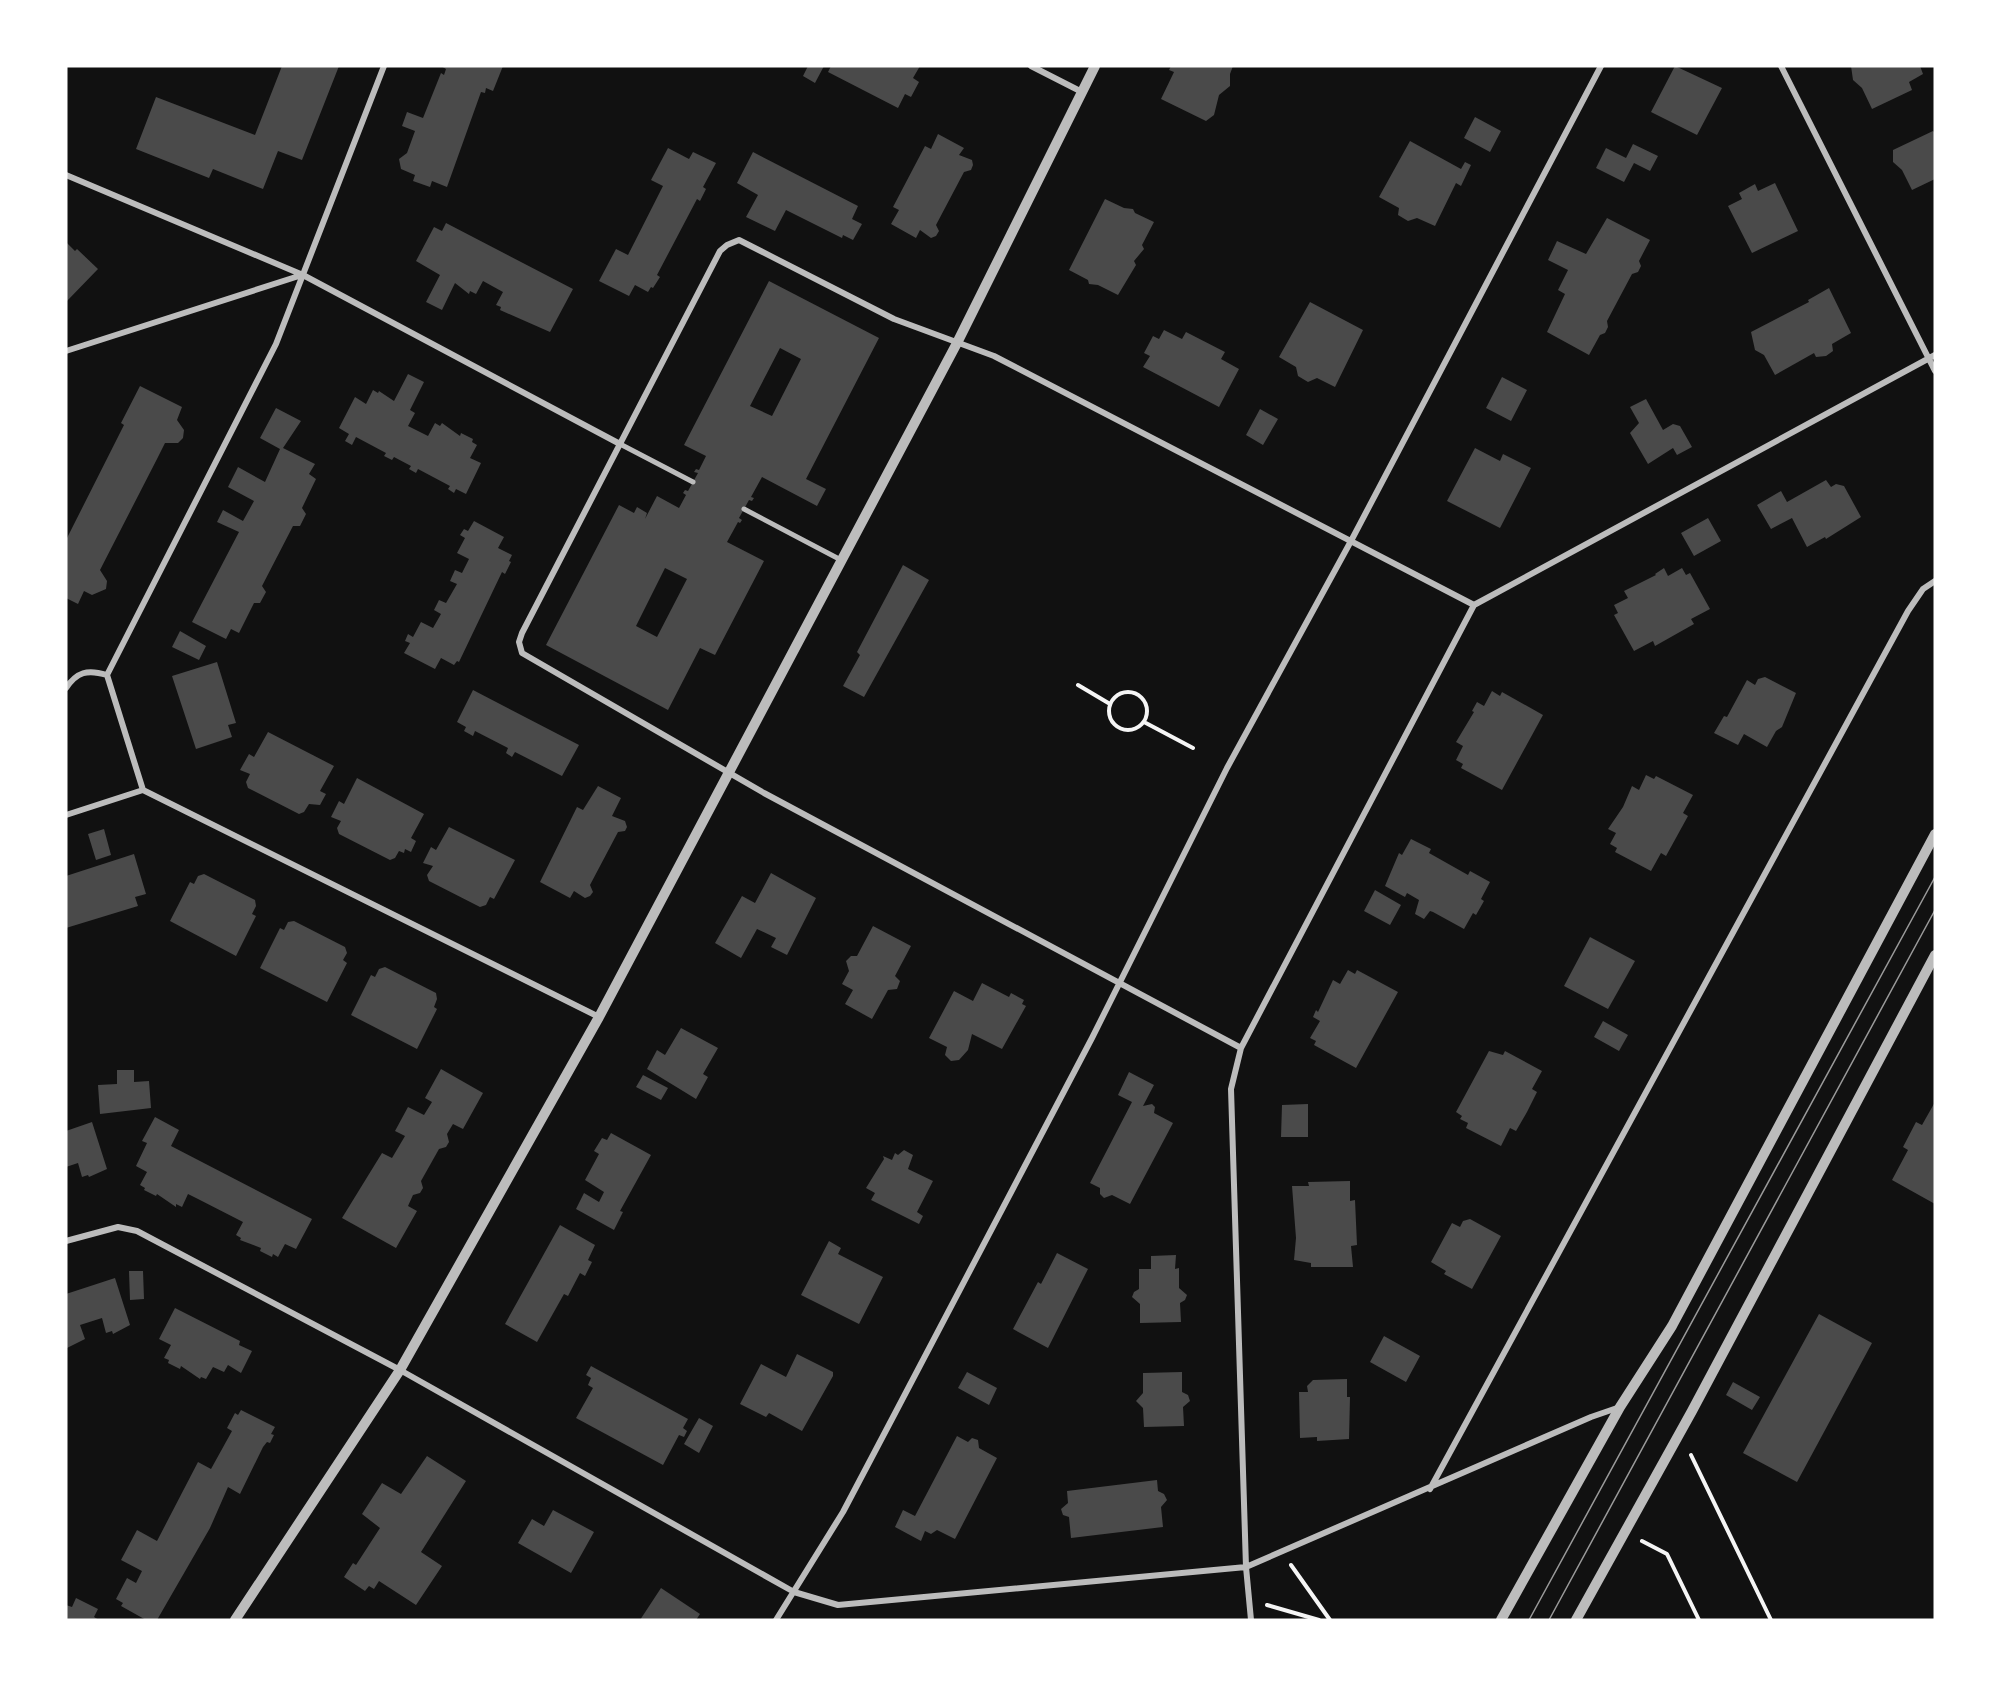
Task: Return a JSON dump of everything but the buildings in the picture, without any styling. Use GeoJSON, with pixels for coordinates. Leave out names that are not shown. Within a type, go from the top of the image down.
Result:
{"type":"FeatureCollection","features":[{"type":"Feature","properties":{"kind":"street"},"geometry":{"type":"LineString","coordinates":[[144,790],[107,675],[276,344],[384,66]]}},
{"type":"Feature","properties":{"kind":"street"},"geometry":{"type":"LineString","coordinates":[[1031,66],[1082,92]]}},
{"type":"Feature","properties":{"kind":"street"},"geometry":{"type":"LineString","coordinates":[[236,1620],[400,1370],[599,1017],[730,774],[957,342],[1095,66]]}},
{"type":"Feature","properties":{"kind":"street"},"geometry":{"type":"LineString","coordinates":[[776,1620],[843,1512],[1092,1038],[1227,768],[1351,541],[1601,66]]}},
{"type":"Feature","properties":{"kind":"street"},"geometry":{"type":"LineString","coordinates":[[1781,66],[1932,356],[1935,371]]}},
{"type":"Feature","properties":{"kind":"street"},"geometry":{"type":"LineString","coordinates":[[66,175],[303,275],[693,482]]}},
{"type":"Feature","properties":{"kind":"street"},"geometry":{"type":"LineString","coordinates":[[1241,1048],[730,774],[697,752],[532,660],[520,649],[522,633],[720,251],[733,241],[739,240],[750,244],[894,319],[994,356],[1474,605]]}},
{"type":"Feature","properties":{"kind":"street"},"geometry":{"type":"LineString","coordinates":[[66,351],[303,275]]}},
{"type":"Feature","properties":{"kind":"street"},"geometry":{"type":"LineString","coordinates":[[1251,1620],[1246,1568],[1231,1089],[1241,1048],[1474,605],[1932,356]]}},
{"type":"Feature","properties":{"kind":"street"},"geometry":{"type":"LineString","coordinates":[[744,509],[842,560]]}},
{"type":"Feature","properties":{"kind":"street"},"geometry":{"type":"LineString","coordinates":[[1430,1489],[1908,611],[1923,589],[1935,581]]}},
{"type":"Feature","properties":{"kind":"street"},"geometry":{"type":"LineString","coordinates":[[66,688],[76,676],[83,672],[107,675]]}},
{"type":"Feature","properties":{"kind":"street"},"geometry":{"type":"LineString","coordinates":[[66,815],[144,790],[599,1017]]}},
{"type":"Feature","properties":{"kind":"street"},"geometry":{"type":"LineString","coordinates":[[1502,1620],[1620,1407],[1672,1326],[1935,834]]}},
{"type":"Feature","properties":{"kind":"street"},"geometry":{"type":"LineString","coordinates":[[1576,1620],[1692,1411],[1935,955]]}},
{"type":"Feature","properties":{"kind":"street"},"geometry":{"type":"LineString","coordinates":[[66,1241],[118,1227],[137,1231],[400,1370],[794,1592],[838,1605],[1246,1568],[1591,1417],[1620,1407]]}},
{"type":"Feature","properties":{"kind":"path"},"geometry":{"type":"LineString","coordinates":[[1078,685],[1110,704]]}},
{"type":"Feature","properties":{"kind":"path"},"geometry":{"type":"LineString","coordinates":[[1131,692],[1137,695],[1145,704],[1144,722],[1134,729],[1122,729],[1112,721],[1110,704],[1119,694],[1131,692]]}},
{"type":"Feature","properties":{"kind":"path"},"geometry":{"type":"LineString","coordinates":[[1144,722],[1193,748]]}},
{"type":"Feature","properties":{"kind":"path"},"geometry":{"type":"LineString","coordinates":[[1687,1446],[1771,1620]]}},
{"type":"Feature","properties":{"kind":"path"},"geometry":{"type":"LineString","coordinates":[[1635,1538],[1667,1554],[1699,1620]]}},
{"type":"Feature","properties":{"kind":"path"},"geometry":{"type":"LineString","coordinates":[[1282,1552],[1330,1620]]}},
{"type":"Feature","properties":{"kind":"path"},"geometry":{"type":"LineString","coordinates":[[1249,1600],[1319,1620]]}},
{"type":"Feature","properties":{"kind":"tram line"},"geometry":{"type":"LineString","coordinates":[[1529,1620],[1935,877]]}},
{"type":"Feature","properties":{"kind":"tram line"},"geometry":{"type":"LineString","coordinates":[[1549,1620],[1935,910]]}}]}
